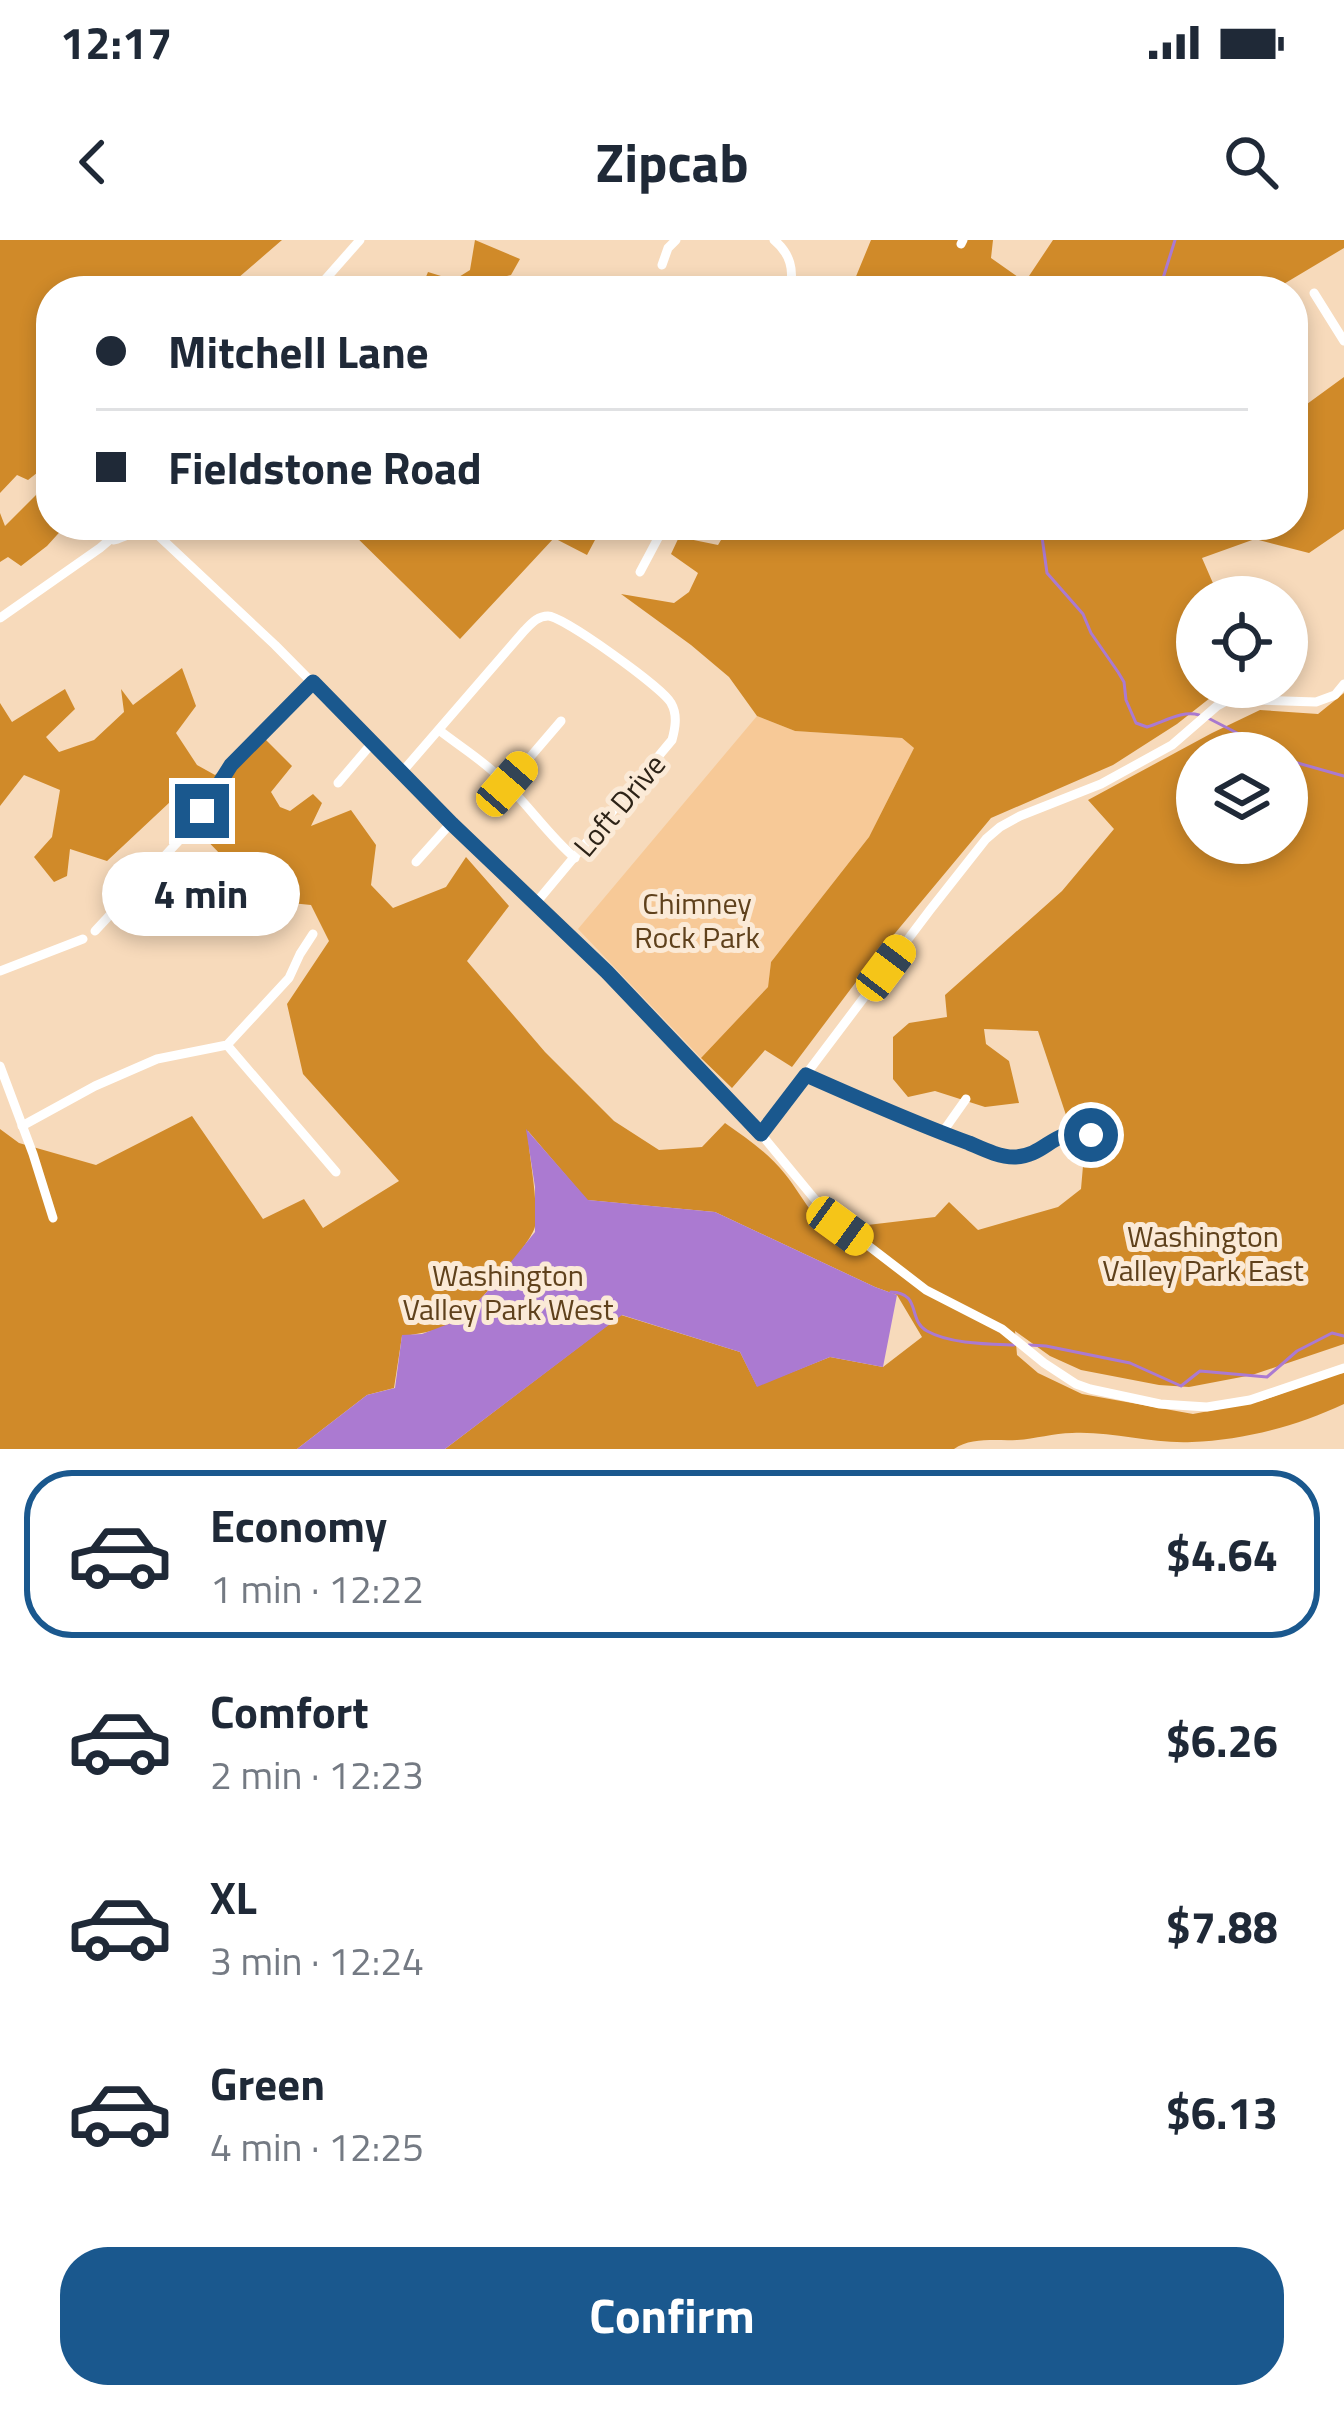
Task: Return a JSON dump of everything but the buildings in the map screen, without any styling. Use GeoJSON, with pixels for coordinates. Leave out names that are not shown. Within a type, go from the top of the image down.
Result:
{"type":"FeatureCollection","features":[{"type":"Feature","properties":{"kind":"street"},"geometry":{"type":"LineString","coordinates":[[328,276],[360,240]]}},
{"type":"Feature","properties":{"kind":"street"},"geometry":{"type":"LineString","coordinates":[[662,265],[676,240]]}},
{"type":"Feature","properties":{"kind":"street"},"geometry":{"type":"LineString","coordinates":[[774,240],[789,258],[791,276]]}},
{"type":"Feature","properties":{"kind":"street"},"geometry":{"type":"LineString","coordinates":[[1313,292],[1344,341]]}},
{"type":"Feature","properties":{"kind":"street"},"geometry":{"type":"LineString","coordinates":[[0,618],[116,540]]}},
{"type":"Feature","properties":{"kind":"street"},"geometry":{"type":"LineString","coordinates":[[164,540],[607,972],[761,1134],[840,1226],[926,1290],[1001,1329],[1064,1376],[1090,1389],[1192,1408],[1250,1400],[1344,1368]]}},
{"type":"Feature","properties":{"kind":"street"},"geometry":{"type":"LineString","coordinates":[[640,572],[657,540]]}},
{"type":"Feature","properties":{"kind":"street","name":"Loft Drive"},"geometry":{"type":"LineString","coordinates":[[402,772],[539,618],[548,616],[573,627],[671,702],[673,740],[535,904]]}},
{"type":"Feature","properties":{"kind":"street"},"geometry":{"type":"LineString","coordinates":[[95,931],[187,832],[231,765],[313,682]]}},
{"type":"Feature","properties":{"kind":"street"},"geometry":{"type":"LineString","coordinates":[[761,1134],[986,839],[1020,816],[1101,784],[1172,745],[1230,699],[1316,702],[1335,695],[1344,684]]}},
{"type":"Feature","properties":{"kind":"street"},"geometry":{"type":"LineString","coordinates":[[507,784],[561,721]]}},
{"type":"Feature","properties":{"kind":"street"},"geometry":{"type":"LineString","coordinates":[[439,730],[507,784],[549,836],[575,858]]}},
{"type":"Feature","properties":{"kind":"street"},"geometry":{"type":"LineString","coordinates":[[338,783],[374,742]]}},
{"type":"Feature","properties":{"kind":"street"},"geometry":{"type":"LineString","coordinates":[[416,862],[452,824]]}},
{"type":"Feature","properties":{"kind":"street"},"geometry":{"type":"LineString","coordinates":[[22,1126],[157,1059],[227,1045],[289,979],[314,934]]}},
{"type":"Feature","properties":{"kind":"street"},"geometry":{"type":"LineString","coordinates":[[0,971],[82,939]]}},
{"type":"Feature","properties":{"kind":"street"},"geometry":{"type":"LineString","coordinates":[[227,1045],[336,1172]]}},
{"type":"Feature","properties":{"kind":"street"},"geometry":{"type":"LineString","coordinates":[[0,1066],[53,1218]]}},
{"type":"Feature","properties":{"kind":"street"},"geometry":{"type":"LineString","coordinates":[[806,1075],[1003,1156],[1028,1155],[1075,1131],[1116,1144]]}},
{"type":"Feature","properties":{"kind":"street"},"geometry":{"type":"LineString","coordinates":[[942,1133],[966,1099]]}},
{"type":"Feature","properties":{"kind":"green space"},"geometry":{"type":"Polygon","coordinates":[[[0,240],[282,240],[240,276],[36,276],[36,474],[28,480],[17,475],[0,493],[0,240]]]}},
{"type":"Feature","properties":{"kind":"green space"},"geometry":{"type":"Polygon","coordinates":[[[475,240],[520,259],[507,276],[460,276],[470,270],[475,240]]]}},
{"type":"Feature","properties":{"kind":"green space"},"geometry":{"type":"Polygon","coordinates":[[[871,240],[993,240],[991,258],[1016,276],[856,276],[871,240]]]}},
{"type":"Feature","properties":{"kind":"green space"},"geometry":{"type":"Polygon","coordinates":[[[1053,240],[1344,240],[1344,248],[1297,276],[1029,276],[1053,240]]]}},
{"type":"Feature","properties":{"kind":"green space"},"geometry":{"type":"Polygon","coordinates":[[[1344,377],[1344,529],[1309,553],[1259,540],[1308,540],[1308,403],[1344,377]]]}},
{"type":"Feature","properties":{"kind":"green space"},"geometry":{"type":"Polygon","coordinates":[[[36,495],[36,540],[52,540],[21,566],[8,557],[0,562],[0,513],[5,526],[36,495]]]}},
{"type":"Feature","properties":{"kind":"green space"},"geometry":{"type":"Polygon","coordinates":[[[359,540],[552,540],[460,639],[359,540]]]}},
{"type":"Feature","properties":{"kind":"green space"},"geometry":{"type":"Polygon","coordinates":[[[558,540],[595,540],[587,555],[558,540]]]}},
{"type":"Feature","properties":{"kind":"green space"},"geometry":{"type":"Polygon","coordinates":[[[678,540],[718,545],[721,540],[1252,540],[1202,558],[1210,576],[1176,576],[1176,708],[1197,708],[1113,765],[991,818],[871,962],[792,1067],[765,1050],[732,1088],[701,1058],[768,987],[771,962],[869,837],[914,748],[902,738],[795,731],[757,716],[729,677],[621,594],[674,603],[689,592],[698,573],[671,554],[678,540]]]}},
{"type":"Feature","properties":{"kind":"green space","name":"Washington Valley Park East"},"geometry":{"type":"Polygon","coordinates":[[[182,668],[196,706],[176,733],[197,765],[215,775],[262,736],[292,766],[271,792],[280,807],[290,811],[313,794],[322,803],[311,826],[351,810],[376,845],[371,885],[393,908],[446,887],[466,857],[509,906],[467,961],[545,1052],[614,1121],[659,1150],[702,1147],[725,1123],[772,1159],[817,1217],[845,1235],[859,1226],[935,1217],[949,1202],[978,1230],[1058,1207],[1081,1189],[1083,1166],[1038,1031],[984,1029],[986,1044],[1009,1061],[1019,1103],[985,1107],[935,1091],[908,1097],[893,1079],[893,1037],[909,1023],[947,1017],[945,995],[1062,891],[1114,829],[1088,800],[1176,752],[1176,864],[1308,864],[1308,732],[1214,732],[1260,710],[1318,714],[1344,693],[1344,1344],[1252,1375],[1189,1387],[1081,1370],[1050,1356],[1015,1331],[1017,1355],[1038,1373],[1082,1394],[1193,1414],[1261,1401],[1344,1373],[1344,1404],[1270,1430],[1192,1442],[1072,1433],[976,1441],[954,1449],[445,1449],[621,1315],[740,1352],[757,1386],[830,1357],[883,1367],[922,1337],[897,1295],[715,1212],[587,1200],[528,1131],[536,1214],[532,1234],[465,1315],[444,1327],[402,1336],[394,1388],[367,1395],[297,1449],[0,1449],[0,1129],[19,1143],[96,1165],[192,1116],[263,1219],[304,1199],[323,1228],[399,1181],[303,1074],[287,1004],[329,941],[311,905],[291,903],[223,857],[170,802],[107,861],[70,849],[67,876],[54,882],[34,857],[52,837],[60,790],[24,775],[0,806],[0,703],[12,722],[65,689],[75,709],[46,737],[59,752],[94,740],[124,712],[121,689],[133,705],[182,668]]]}},
{"type":"Feature","properties":{"kind":"green space","name":"Chimney Rock Park"},"geometry":{"type":"Polygon","coordinates":[[[757,716],[795,731],[902,738],[914,748],[869,837],[771,962],[768,987],[701,1058],[578,929],[757,716]]]}},
{"type":"Feature","properties":{"kind":"shaded area"},"geometry":{"type":"Polygon","coordinates":[[[526,1129],[588,1200],[715,1212],[897,1295],[883,1367],[830,1357],[757,1387],[740,1352],[622,1315],[445,1449],[297,1449],[367,1395],[395,1388],[402,1335],[422,1334],[459,1320],[535,1232],[535,1187],[526,1129]]]}},
{"type":"Feature","properties":{"kind":"waterway"},"geometry":{"type":"LineString","coordinates":[[1164,276],[1175,240]]}},
{"type":"Feature","properties":{"kind":"waterway"},"geometry":{"type":"LineString","coordinates":[[1042,540],[1047,573],[1083,614],[1124,682],[1136,723],[1147,727],[1180,715],[1199,715]]}},
{"type":"Feature","properties":{"kind":"waterway"},"geometry":{"type":"LineString","coordinates":[[1208,718],[1235,732]]}},
{"type":"Feature","properties":{"kind":"waterway"},"geometry":{"type":"LineString","coordinates":[[1308,766],[1344,776]]}},
{"type":"Feature","properties":{"kind":"waterway"},"geometry":{"type":"LineString","coordinates":[[891,1292],[907,1297],[921,1326],[936,1335],[969,1343],[1014,1345]]}},
{"type":"Feature","properties":{"kind":"waterway"},"geometry":{"type":"LineString","coordinates":[[1029,1345],[1130,1363],[1181,1386],[1200,1371],[1267,1377],[1297,1351],[1332,1333],[1344,1336]]}},
{"type":"Feature","properties":{"kind":"route"},"geometry":{"type":"LineString","coordinates":[[202,811],[231,765],[313,682],[607,972],[761,1134],[806,1075],[1003,1156],[1028,1155],[1075,1131],[1091,1135]]}},
{"type":"Feature","properties":{"kind":"park label","name":"Washington Valley Park West"},"geometry":{"type":"Point","coordinates":[508,1292]}}]}
